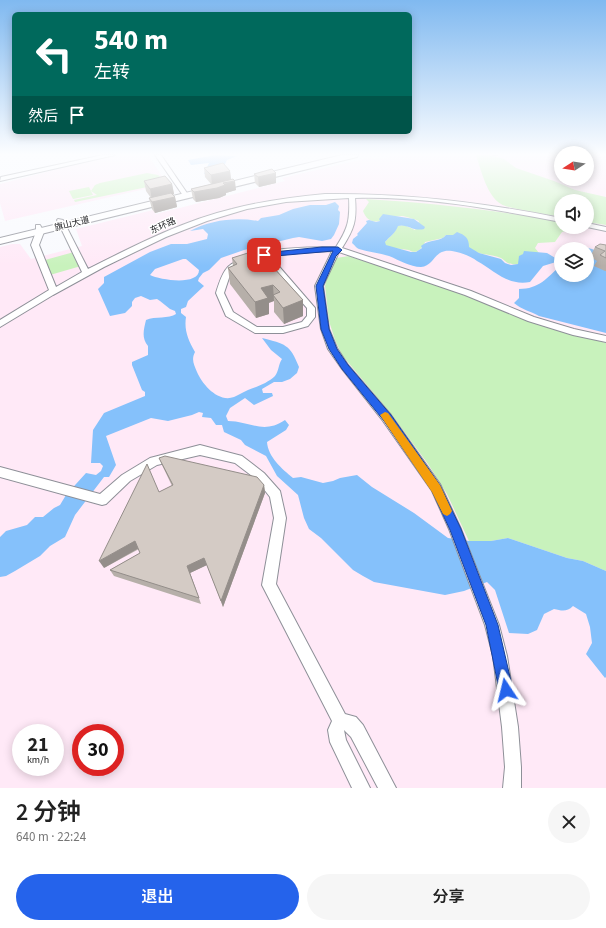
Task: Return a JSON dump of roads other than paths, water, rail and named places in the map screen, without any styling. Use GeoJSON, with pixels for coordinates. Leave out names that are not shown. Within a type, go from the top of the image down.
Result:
{"type":"FeatureCollection","features":[{"type":"Feature","properties":{"kind":"highway","name":"旗山大道"},"geometry":{"type":"LineString","coordinates":[[187,193],[192,192]]}},
{"type":"Feature","properties":{"kind":"highway","name":"旗山大道"},"geometry":{"type":"LineString","coordinates":[[0,242],[39,229],[192,192]]}},
{"type":"Feature","properties":{"kind":"highway","name":"旗山大道"},"geometry":{"type":"LineString","coordinates":[[0,235],[39,229]]}},
{"type":"Feature","properties":{"kind":"street"},"geometry":{"type":"LineString","coordinates":[[352,197],[353,211],[350,230],[338,250],[333,255],[319,286],[325,329],[333,349],[345,367],[387,418],[436,488],[455,529],[492,625],[506,690],[513,768],[512,788]]}},
{"type":"Feature","properties":{"kind":"street","name":"东环路"},"geometry":{"type":"LineString","coordinates":[[0,324],[53,290],[86,272],[172,232],[226,212],[246,207],[300,198],[405,198],[513,210],[554,219]]}},
{"type":"Feature","properties":{"kind":"street"},"geometry":{"type":"LineString","coordinates":[[62,223],[86,272]]}},
{"type":"Feature","properties":{"kind":"street"},"geometry":{"type":"LineString","coordinates":[[594,226],[606,229]]}},
{"type":"Feature","properties":{"kind":"street"},"geometry":{"type":"LineString","coordinates":[[39,229],[35,244],[53,290]]}},
{"type":"Feature","properties":{"kind":"street"},"geometry":{"type":"LineString","coordinates":[[264,255],[310,308],[311,317],[305,324],[283,330],[255,330],[228,314],[220,293],[228,271],[245,261],[264,255],[322,249],[338,250],[468,293],[531,319],[573,332],[606,339]]}},
{"type":"Feature","properties":{"kind":"street"},"geometry":{"type":"LineString","coordinates":[[0,472],[102,500],[126,478],[154,461],[200,450],[238,459],[260,476],[276,495],[280,518],[269,585],[340,721]]}},
{"type":"Feature","properties":{"kind":"street"},"geometry":{"type":"LineString","coordinates":[[340,721],[336,730],[338,742],[361,788]]}},
{"type":"Feature","properties":{"kind":"street"},"geometry":{"type":"LineString","coordinates":[[340,721],[350,723],[356,731],[387,788]]}},
{"type":"Feature","properties":{"kind":"water"},"geometry":{"type":"Polygon","coordinates":[[[335,202],[339,206],[338,210],[340,212],[339,224],[331,239],[322,241],[299,237],[244,250],[221,258],[199,278],[198,281],[204,286],[188,301],[186,307],[181,309],[181,313],[186,317],[186,331],[195,352],[193,362],[199,377],[211,391],[217,395],[228,398],[234,397],[265,383],[276,374],[282,359],[271,350],[262,338],[286,346],[296,359],[299,367],[297,373],[290,379],[282,382],[274,382],[262,389],[263,393],[272,393],[273,396],[254,405],[245,398],[230,408],[226,416],[228,421],[263,427],[277,424],[285,420],[289,425],[286,430],[267,442],[273,458],[280,467],[293,478],[301,477],[323,483],[357,475],[372,487],[414,513],[448,538],[469,541],[491,541],[508,538],[567,558],[583,561],[606,571],[605,678],[586,654],[592,643],[590,627],[586,614],[573,606],[562,611],[554,609],[544,614],[537,630],[528,634],[509,633],[495,590],[487,582],[464,591],[445,595],[374,582],[353,570],[321,538],[309,529],[304,518],[298,495],[277,476],[266,456],[245,445],[241,440],[224,432],[222,425],[216,425],[211,418],[202,417],[203,413],[199,412],[168,421],[151,418],[106,436],[116,465],[109,477],[104,477],[75,515],[65,537],[50,546],[40,556],[6,576],[0,577],[0,537],[6,531],[27,525],[35,517],[43,517],[60,505],[66,495],[86,473],[96,475],[101,471],[103,466],[100,463],[91,463],[93,430],[104,413],[145,396],[145,392],[142,390],[132,362],[148,355],[148,346],[144,340],[146,320],[173,316],[176,314],[175,311],[157,299],[150,300],[141,296],[135,298],[132,302],[132,306],[125,313],[110,316],[98,289],[104,283],[104,277],[150,252],[171,244],[187,244],[207,239],[208,234],[203,229],[190,231],[206,224],[223,220],[241,219],[258,221],[261,218],[279,215],[293,209],[310,205],[326,205],[335,202]],[[186,259],[155,269],[150,275],[170,280],[186,280],[193,278],[197,275],[199,270],[186,259]]]}},
{"type":"Feature","properties":{"kind":"water"},"geometry":{"type":"Polygon","coordinates":[[[383,214],[414,219],[425,227],[424,229],[420,230],[401,225],[398,226],[394,233],[385,242],[386,245],[411,252],[416,252],[422,248],[421,246],[428,242],[441,239],[446,235],[453,235],[457,232],[466,237],[469,247],[479,253],[501,259],[505,263],[511,265],[518,264],[519,256],[523,254],[524,251],[547,253],[554,257],[554,263],[543,266],[530,282],[522,283],[508,280],[472,257],[452,251],[446,251],[438,254],[426,266],[413,266],[389,256],[359,249],[352,243],[353,239],[367,223],[366,221],[369,220],[376,222],[380,221],[379,219],[383,214]]]}},
{"type":"Feature","properties":{"kind":"water"},"geometry":{"type":"Polygon","coordinates":[[[594,250],[606,255],[606,333],[539,316],[514,303],[519,298],[519,289],[532,287],[547,278],[554,272],[554,282],[594,282],[594,250]]]}}]}
